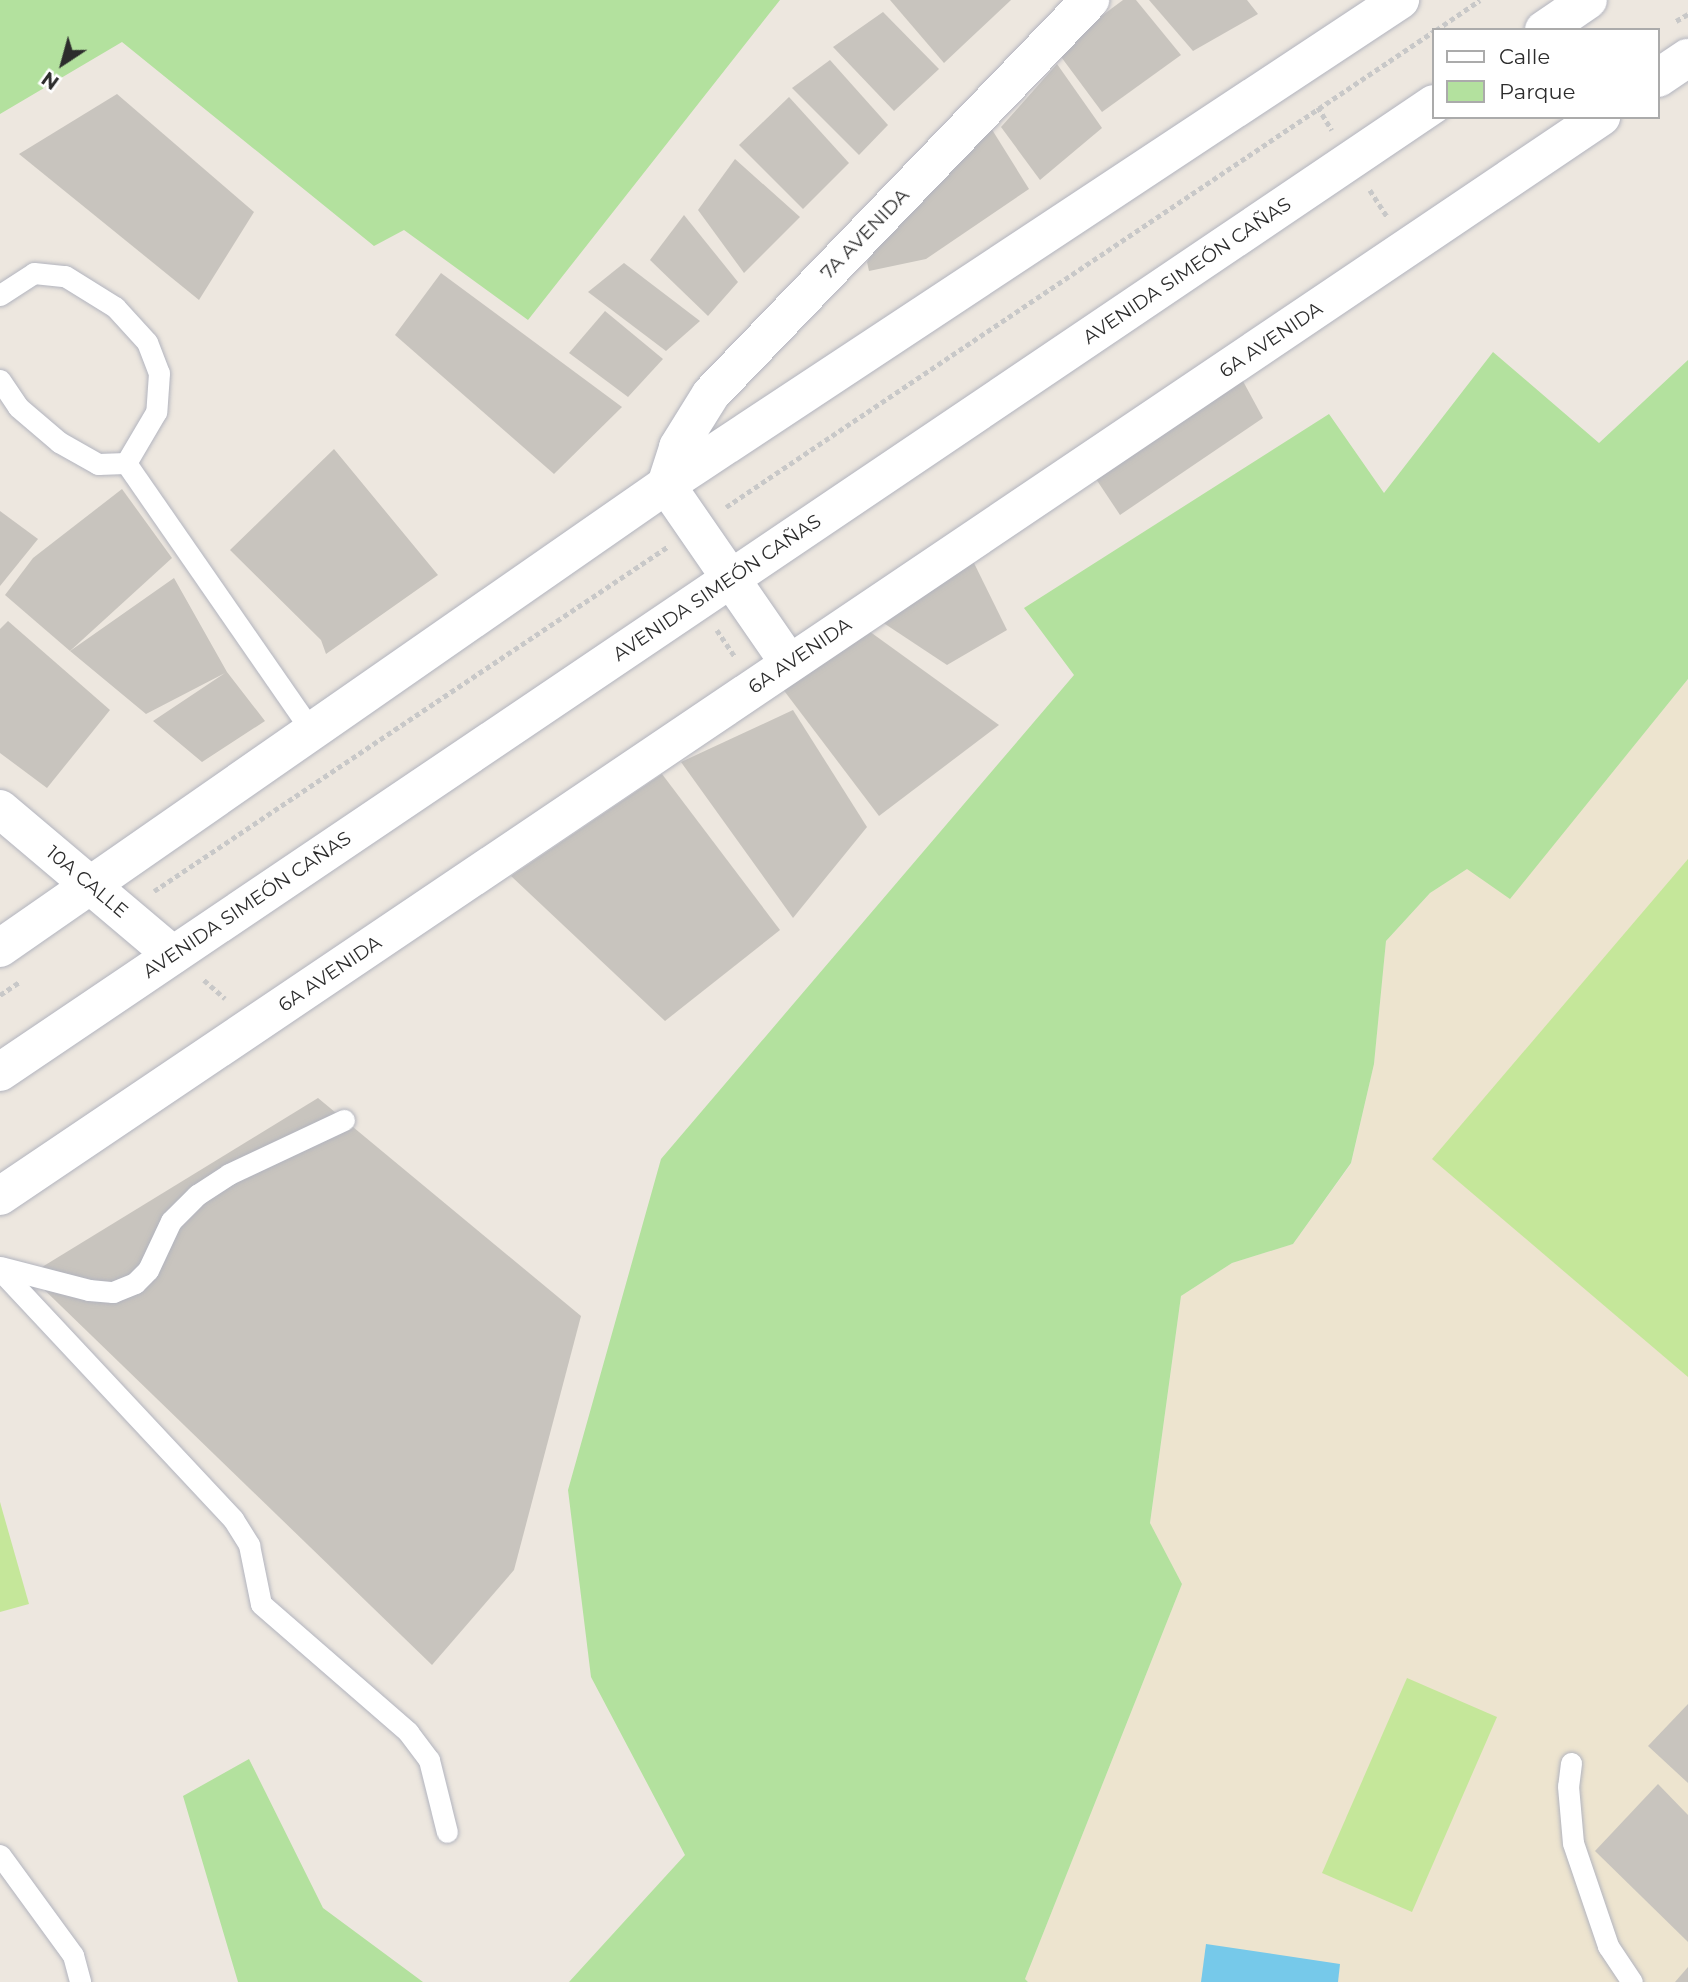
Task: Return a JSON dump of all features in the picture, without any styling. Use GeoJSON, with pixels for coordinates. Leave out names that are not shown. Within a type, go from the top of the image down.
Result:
{"type":"FeatureCollection","features":[{"type":"Feature","properties":{"kind":"street","name":"7A AVENIDA"},"geometry":{"type":"LineString","coordinates":[[666,485],[678,447],[710,394],[1090,0]]}},
{"type":"Feature","properties":{"kind":"street"},"geometry":{"type":"LineString","coordinates":[[0,948],[666,485],[1400,0]]}},
{"type":"Feature","properties":{"kind":"street"},"geometry":{"type":"LineString","coordinates":[[1547,28],[1588,0]]}},
{"type":"Feature","properties":{"kind":"street"},"geometry":{"type":"LineString","coordinates":[[1660,77],[1688,58]]}},
{"type":"Feature","properties":{"kind":"street","name":"AVENIDA SIMEÓN CAÑAS"},"geometry":{"type":"LineString","coordinates":[[0,1072],[1432,105]]}},
{"type":"Feature","properties":{"kind":"street","name":"6A AVENIDA"},"geometry":{"type":"LineString","coordinates":[[0,1196],[1598,119]]}},
{"type":"Feature","properties":{"kind":"street"},"geometry":{"type":"LineString","coordinates":[[666,485],[789,663]]}},
{"type":"Feature","properties":{"kind":"street","name":"10A CALLE"},"geometry":{"type":"LineString","coordinates":[[0,809],[173,955]]}},
{"type":"Feature","properties":{"kind":"lane"},"geometry":{"type":"LineString","coordinates":[[0,295],[34,272],[65,276],[114,306],[147,342],[159,373],[156,412],[125,463]]}},
{"type":"Feature","properties":{"kind":"lane"},"geometry":{"type":"LineString","coordinates":[[0,380],[18,407],[59,442],[97,464],[125,463]]}},
{"type":"Feature","properties":{"kind":"lane"},"geometry":{"type":"LineString","coordinates":[[125,463],[312,732]]}},
{"type":"Feature","properties":{"kind":"lane"},"geometry":{"type":"LineString","coordinates":[[0,1269],[89,1290],[113,1292],[135,1283],[148,1270],[170,1221],[197,1195],[229,1174],[344,1121]]}},
{"type":"Feature","properties":{"kind":"lane"},"geometry":{"type":"LineString","coordinates":[[0,1269],[233,1519],[249,1545],[261,1604],[408,1732],[429,1760],[447,1832]]}},
{"type":"Feature","properties":{"kind":"lane"},"geometry":{"type":"LineString","coordinates":[[1571,1763],[1568,1786],[1573,1843],[1608,1946],[1632,1982]]}},
{"type":"Feature","properties":{"kind":"lane"},"geometry":{"type":"LineString","coordinates":[[0,1855],[73,1955],[80,1982]]}},
{"type":"Feature","properties":{"kind":"path"},"geometry":{"type":"LineString","coordinates":[[1439,28],[1480,0]]}},
{"type":"Feature","properties":{"kind":"shaded area"},"geometry":{"type":"Polygon","coordinates":[[[1688,679],[1688,1982],[1028,1982],[1025,1979],[1182,1584],[1150,1524],[1181,1296],[1232,1263],[1293,1244],[1351,1164],[1374,1064],[1386,941],[1430,893],[1467,868],[1510,898],[1688,679]]]}},
{"type":"Feature","properties":{"kind":"green space"},"geometry":{"type":"Polygon","coordinates":[[[0,0],[780,0],[528,320],[404,230],[374,246],[122,42],[0,114],[0,0]]]}},
{"type":"Feature","properties":{"kind":"green space"},"geometry":{"type":"Polygon","coordinates":[[[1493,352],[1599,443],[1688,360],[1688,679],[1510,899],[1467,869],[1430,893],[1386,941],[1374,1064],[1351,1163],[1293,1244],[1232,1263],[1181,1296],[1150,1523],[1182,1584],[1025,1979],[1028,1982],[569,1982],[685,1855],[591,1677],[568,1490],[661,1159],[1074,675],[1024,608],[1329,414],[1384,493],[1493,352]]]}},
{"type":"Feature","properties":{"kind":"green space"},"geometry":{"type":"Polygon","coordinates":[[[1688,859],[1688,1377],[1432,1159],[1688,859]]]}},
{"type":"Feature","properties":{"kind":"green space"},"geometry":{"type":"Polygon","coordinates":[[[0,1502],[29,1604],[0,1612],[0,1502]]]}},
{"type":"Feature","properties":{"kind":"green space"},"geometry":{"type":"Polygon","coordinates":[[[1407,1678],[1497,1717],[1412,1912],[1322,1873],[1407,1678]]]}},
{"type":"Feature","properties":{"kind":"green space"},"geometry":{"type":"Polygon","coordinates":[[[249,1759],[323,1908],[423,1982],[238,1982],[183,1796],[249,1759]]]}},
{"type":"Feature","properties":{"kind":"water"},"geometry":{"type":"Polygon","coordinates":[[[1206,1944],[1340,1964],[1338,1982],[1201,1982],[1206,1944]]]}},
{"type":"Feature","properties":{"kind":"building"},"geometry":{"type":"Polygon","coordinates":[[[890,0],[1011,0],[944,63],[890,0]]]}},
{"type":"Feature","properties":{"kind":"building"},"geometry":{"type":"Polygon","coordinates":[[[1123,0],[1136,0],[1181,55],[1102,112],[1056,50],[1123,0]]]}},
{"type":"Feature","properties":{"kind":"building"},"geometry":{"type":"Polygon","coordinates":[[[1149,0],[1247,0],[1258,14],[1193,51],[1149,0]]]}},
{"type":"Feature","properties":{"kind":"building"},"geometry":{"type":"Polygon","coordinates":[[[883,12],[939,69],[894,111],[833,47],[883,12]]]}},
{"type":"Feature","properties":{"kind":"building"},"geometry":{"type":"Polygon","coordinates":[[[830,60],[888,125],[859,155],[792,88],[830,60]]]}},
{"type":"Feature","properties":{"kind":"building"},"geometry":{"type":"Polygon","coordinates":[[[1057,64],[1102,128],[1040,180],[1001,127],[1057,64]]]}},
{"type":"Feature","properties":{"kind":"building"},"geometry":{"type":"Polygon","coordinates":[[[117,94],[254,212],[199,300],[19,154],[117,94]]]}},
{"type":"Feature","properties":{"kind":"building"},"geometry":{"type":"Polygon","coordinates":[[[789,97],[849,163],[803,209],[739,145],[789,97]]]}},
{"type":"Feature","properties":{"kind":"building"},"geometry":{"type":"Polygon","coordinates":[[[991,128],[1029,189],[926,259],[869,271],[867,262],[885,231],[991,128]]]}},
{"type":"Feature","properties":{"kind":"building"},"geometry":{"type":"Polygon","coordinates":[[[735,159],[800,217],[744,273],[698,210],[735,159]]]}},
{"type":"Feature","properties":{"kind":"building"},"geometry":{"type":"Polygon","coordinates":[[[684,215],[738,282],[708,316],[650,260],[684,215]]]}},
{"type":"Feature","properties":{"kind":"building"},"geometry":{"type":"Polygon","coordinates":[[[624,263],[700,321],[666,351],[588,292],[624,263]]]}},
{"type":"Feature","properties":{"kind":"building"},"geometry":{"type":"Polygon","coordinates":[[[441,273],[622,407],[554,474],[395,335],[441,273]]]}},
{"type":"Feature","properties":{"kind":"building"},"geometry":{"type":"Polygon","coordinates":[[[605,311],[663,359],[628,397],[569,353],[605,311]]]}},
{"type":"Feature","properties":{"kind":"building"},"geometry":{"type":"Polygon","coordinates":[[[1238,372],[1263,418],[1120,515],[1092,473],[1238,372]]]}},
{"type":"Feature","properties":{"kind":"building"},"geometry":{"type":"Polygon","coordinates":[[[334,449],[438,575],[326,654],[321,640],[230,550],[334,449]]]}},
{"type":"Feature","properties":{"kind":"building"},"geometry":{"type":"Polygon","coordinates":[[[122,489],[172,558],[70,651],[5,595],[33,558],[122,489]]]}},
{"type":"Feature","properties":{"kind":"building"},"geometry":{"type":"Polygon","coordinates":[[[0,511],[38,539],[0,586],[0,511]]]}},
{"type":"Feature","properties":{"kind":"building"},"geometry":{"type":"Polygon","coordinates":[[[971,557],[1007,630],[947,665],[876,618],[971,557]]]}},
{"type":"Feature","properties":{"kind":"building"},"geometry":{"type":"Polygon","coordinates":[[[174,578],[227,672],[265,721],[202,762],[153,721],[225,673],[146,714],[70,651],[174,578]]]}},
{"type":"Feature","properties":{"kind":"building"},"geometry":{"type":"Polygon","coordinates":[[[8,621],[110,710],[47,788],[0,753],[0,629],[8,621]]]}},
{"type":"Feature","properties":{"kind":"building"},"geometry":{"type":"Polygon","coordinates":[[[862,626],[999,725],[879,816],[782,688],[862,626]]]}},
{"type":"Feature","properties":{"kind":"building"},"geometry":{"type":"Polygon","coordinates":[[[793,710],[867,827],[793,918],[681,762],[793,710]]]}},
{"type":"Feature","properties":{"kind":"building"},"geometry":{"type":"Polygon","coordinates":[[[662,774],[780,930],[665,1021],[511,876],[662,774]]]}},
{"type":"Feature","properties":{"kind":"building"},"geometry":{"type":"Polygon","coordinates":[[[318,1098],[581,1316],[514,1570],[432,1665],[29,1275],[318,1098]]]}},
{"type":"Feature","properties":{"kind":"building"},"geometry":{"type":"Polygon","coordinates":[[[1688,1704],[1688,1783],[1648,1746],[1688,1704]]]}},
{"type":"Feature","properties":{"kind":"building"},"geometry":{"type":"Polygon","coordinates":[[[1658,1784],[1688,1815],[1688,1942],[1595,1851],[1658,1784]]]}},
{"type":"Feature","properties":{"kind":"building"},"geometry":{"type":"Polygon","coordinates":[[[1688,1967],[1688,1982],[1675,1982],[1688,1967]]]}}]}
